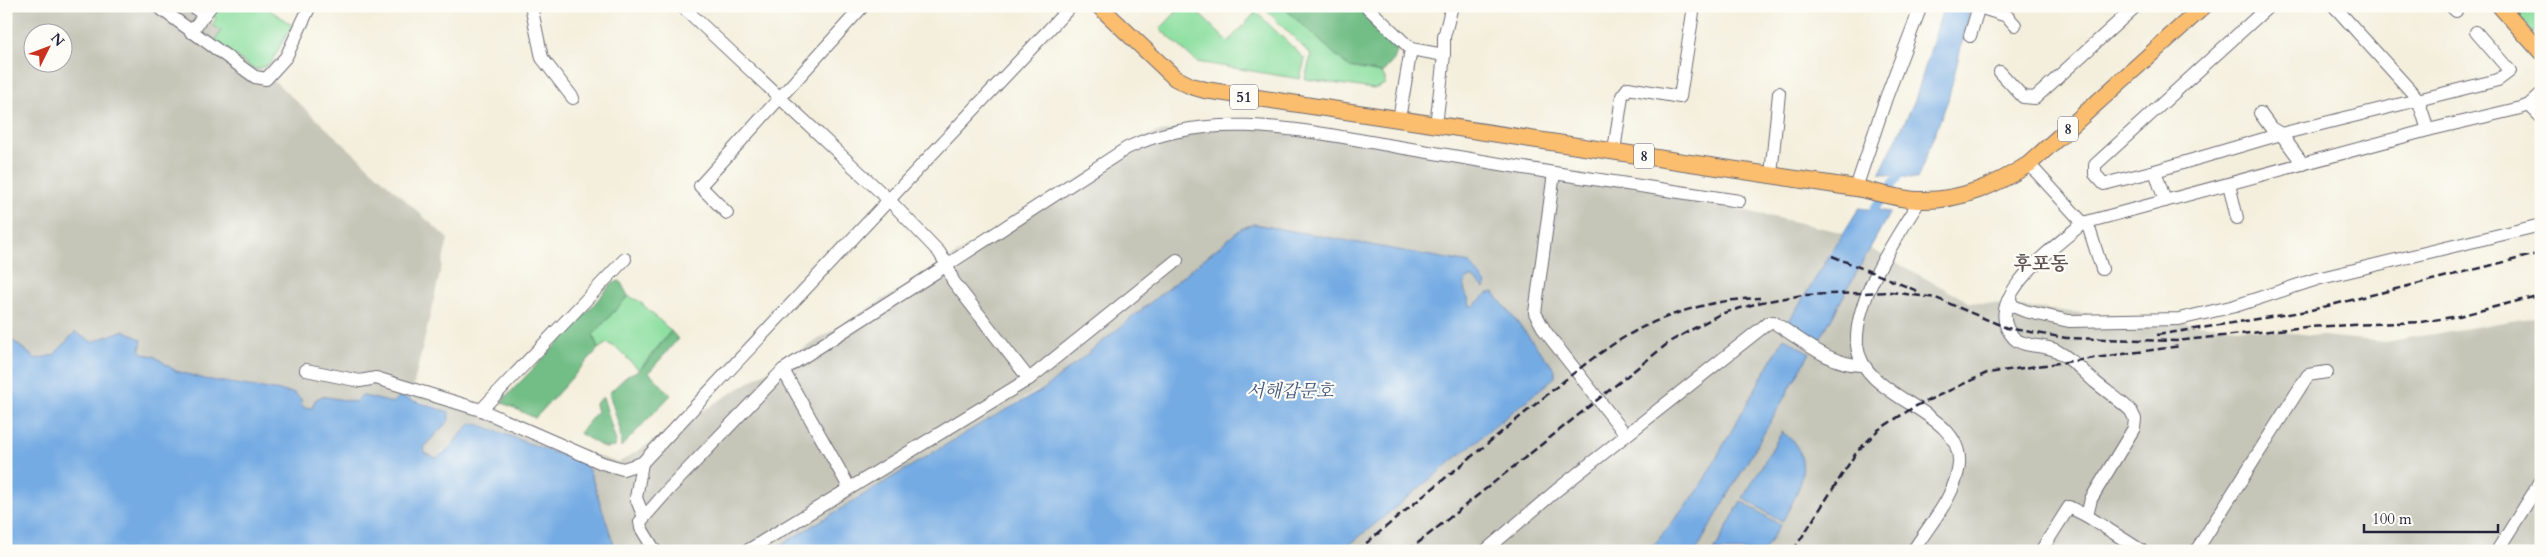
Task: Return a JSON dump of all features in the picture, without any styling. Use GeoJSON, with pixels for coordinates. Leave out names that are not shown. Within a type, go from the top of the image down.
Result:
{"type":"FeatureCollection","features":[{"type":"Feature","properties":{"kind":"main road","name":"51"},"geometry":{"type":"LineString","coordinates":[[1099,6],[1175,78],[1191,86],[1236,96],[1418,123]]}},
{"type":"Feature","properties":{"kind":"main road","name":"8"},"geometry":{"type":"LineString","coordinates":[[1418,123],[1864,189],[1913,199],[1945,198],[1973,192],[2004,180],[2029,164],[2204,6]]}},
{"type":"Feature","properties":{"kind":"main road"},"geometry":{"type":"LineString","coordinates":[[2500,6],[2541,52]]}},
{"type":"Feature","properties":{"kind":"street"},"geometry":{"type":"LineString","coordinates":[[156,6],[255,78],[266,79],[286,57],[310,6]]}},
{"type":"Feature","properties":{"kind":"street"},"geometry":{"type":"LineString","coordinates":[[192,6],[208,11],[192,32]]}},
{"type":"Feature","properties":{"kind":"street"},"geometry":{"type":"LineString","coordinates":[[531,6],[542,58],[572,98]]}},
{"type":"Feature","properties":{"kind":"street"},"geometry":{"type":"LineString","coordinates":[[682,6],[890,202],[940,252],[953,280],[1029,379]]}},
{"type":"Feature","properties":{"kind":"street"},"geometry":{"type":"LineString","coordinates":[[727,213],[700,186],[780,98],[792,82],[863,6]]}},
{"type":"Feature","properties":{"kind":"street"},"geometry":{"type":"LineString","coordinates":[[306,370],[360,381],[376,378],[480,410],[602,463],[623,469],[642,463],[890,202],[1071,6]]}},
{"type":"Feature","properties":{"kind":"street"},"geometry":{"type":"LineString","coordinates":[[1366,6],[1411,49],[1444,55]]}},
{"type":"Feature","properties":{"kind":"street"},"geometry":{"type":"LineString","coordinates":[[1436,126],[1444,55],[1444,37],[1452,6]]}},
{"type":"Feature","properties":{"kind":"street"},"geometry":{"type":"LineString","coordinates":[[1614,151],[1622,96],[1628,88],[1680,97],[1694,6]]}},
{"type":"Feature","properties":{"kind":"street"},"geometry":{"type":"LineString","coordinates":[[1864,189],[1880,116],[1921,6]]}},
{"type":"Feature","properties":{"kind":"street"},"geometry":{"type":"LineString","coordinates":[[2000,72],[2023,97],[2035,98],[2136,6]]}},
{"type":"Feature","properties":{"kind":"street"},"geometry":{"type":"LineString","coordinates":[[2269,6],[2095,165],[2095,174],[2104,184],[2281,134],[2498,80],[2510,71],[2476,32]]}},
{"type":"Feature","properties":{"kind":"street"},"geometry":{"type":"LineString","coordinates":[[2334,6],[2418,99],[2428,130]]}},
{"type":"Feature","properties":{"kind":"street"},"geometry":{"type":"LineString","coordinates":[[1970,36],[1979,7],[2007,16],[2015,25]]}},
{"type":"Feature","properties":{"kind":"street"},"geometry":{"type":"LineString","coordinates":[[1399,120],[1411,49]]}},
{"type":"Feature","properties":{"kind":"street"},"geometry":{"type":"LineString","coordinates":[[1771,175],[1779,93]]}},
{"type":"Feature","properties":{"kind":"street"},"geometry":{"type":"LineString","coordinates":[[2087,516],[2091,499],[2134,428],[2134,419],[2131,411],[2123,403],[2072,360],[2051,348],[2015,339],[2007,328],[2006,312],[2009,298],[2023,276],[2085,223],[2428,130],[2529,105],[2541,94]]}},
{"type":"Feature","properties":{"kind":"street"},"geometry":{"type":"LineString","coordinates":[[2529,105],[2541,118]]}},
{"type":"Feature","properties":{"kind":"street"},"geometry":{"type":"LineString","coordinates":[[2260,113],[2271,128],[2281,134],[2303,164]]}},
{"type":"Feature","properties":{"kind":"street"},"geometry":{"type":"LineString","coordinates":[[655,551],[641,528],[640,522],[783,370],[1127,148],[1157,136],[1189,130],[1238,126],[1285,128],[1554,173],[1739,201]]}},
{"type":"Feature","properties":{"kind":"street"},"geometry":{"type":"LineString","coordinates":[[2029,164],[2085,223],[2102,269]]}},
{"type":"Feature","properties":{"kind":"street"},"geometry":{"type":"LineString","coordinates":[[2155,171],[2165,201]]}},
{"type":"Feature","properties":{"kind":"street"},"geometry":{"type":"LineString","coordinates":[[1554,173],[1535,313],[1545,330],[1626,435]]}},
{"type":"Feature","properties":{"kind":"street"},"geometry":{"type":"LineString","coordinates":[[2229,184],[2237,218]]}},
{"type":"Feature","properties":{"kind":"street"},"geometry":{"type":"LineString","coordinates":[[1913,199],[1868,294],[1860,320],[1857,343],[1863,365],[1882,384],[1938,424],[1950,436],[1955,445],[1959,464],[1951,491],[1913,551]]}},
{"type":"Feature","properties":{"kind":"street"},"geometry":{"type":"LineString","coordinates":[[2009,298],[2013,306],[2025,311],[2069,321],[2179,319],[2235,306],[2317,279],[2541,225]]}},
{"type":"Feature","properties":{"kind":"street"},"geometry":{"type":"LineString","coordinates":[[480,410],[625,259]]}},
{"type":"Feature","properties":{"kind":"street"},"geometry":{"type":"LineString","coordinates":[[747,551],[849,487],[1029,379],[1178,260]]}},
{"type":"Feature","properties":{"kind":"street"},"geometry":{"type":"LineString","coordinates":[[1485,551],[1762,326],[1773,322],[1836,362],[1863,365]]}},
{"type":"Feature","properties":{"kind":"street"},"geometry":{"type":"LineString","coordinates":[[783,370],[849,487]]}},
{"type":"Feature","properties":{"kind":"street"},"geometry":{"type":"LineString","coordinates":[[2196,551],[2308,375],[2326,372]]}},
{"type":"Feature","properties":{"kind":"street"},"geometry":{"type":"LineString","coordinates":[[642,463],[636,498],[644,517]]}},
{"type":"Feature","properties":{"kind":"street"},"geometry":{"type":"LineString","coordinates":[[2497,551],[2541,481]]}},
{"type":"Feature","properties":{"kind":"street"},"geometry":{"type":"LineString","coordinates":[[2041,551],[2069,508],[2087,516],[2142,551]]}},
{"type":"Feature","properties":{"kind":"shaded area"},"geometry":{"type":"Polygon","coordinates":[[[6,6],[192,6],[448,239],[412,392],[618,463],[1153,133],[1233,122],[1545,166],[1840,232],[1969,302],[2385,342],[2541,316],[2541,551],[1342,551],[1551,381],[1555,377],[1555,370],[1494,293],[1470,306],[1463,289],[1466,279],[1472,277],[1482,287],[1486,282],[1470,263],[1249,225],[1044,389],[1036,391],[982,423],[771,551],[616,551],[602,506],[579,462],[475,423],[435,458],[424,453],[424,447],[449,420],[441,408],[406,396],[394,403],[364,396],[355,402],[315,400],[312,408],[308,408],[303,407],[301,399],[294,393],[198,377],[6,538],[6,6]]]}},
{"type":"Feature","properties":{"kind":"green space"},"geometry":{"type":"Polygon","coordinates":[[[216,6],[264,6],[292,25],[271,63],[259,69],[252,68],[215,41],[221,31],[212,25],[216,18],[210,14],[216,6]]]}},
{"type":"Feature","properties":{"kind":"green space"},"geometry":{"type":"Polygon","coordinates":[[[1182,6],[1191,6],[1228,42],[1256,12],[1305,59],[1300,79],[1197,62],[1160,29],[1182,6]]]}},
{"type":"Feature","properties":{"kind":"green space"},"geometry":{"type":"Polygon","coordinates":[[[1262,6],[1282,6],[1349,67],[1382,73],[1385,78],[1385,84],[1374,89],[1305,79],[1311,55],[1262,6]]]}},
{"type":"Feature","properties":{"kind":"green space"},"geometry":{"type":"Polygon","coordinates":[[[1282,6],[1361,6],[1400,42],[1394,60],[1382,73],[1349,67],[1282,6]]]}},
{"type":"Feature","properties":{"kind":"green space"},"geometry":{"type":"Polygon","coordinates":[[[2510,6],[2541,6],[2541,41],[2510,6]]]}},
{"type":"Feature","properties":{"kind":"green space"},"geometry":{"type":"Polygon","coordinates":[[[620,281],[628,296],[593,335],[598,349],[540,413],[535,418],[501,402],[584,316],[612,283],[620,281]]]}},
{"type":"Feature","properties":{"kind":"green space"},"geometry":{"type":"Polygon","coordinates":[[[628,296],[639,301],[671,331],[639,370],[617,348],[607,343],[598,349],[593,335],[628,296]]]}},
{"type":"Feature","properties":{"kind":"green space"},"geometry":{"type":"Polygon","coordinates":[[[671,331],[678,339],[649,372],[671,395],[621,447],[620,429],[609,393],[628,375],[639,370],[646,363],[671,331]]]}},
{"type":"Feature","properties":{"kind":"green space"},"geometry":{"type":"Polygon","coordinates":[[[603,397],[616,442],[614,447],[605,448],[579,433],[597,412],[595,404],[603,397]]]}},
{"type":"Feature","properties":{"kind":"water"},"geometry":{"type":"Polygon","coordinates":[[[1944,6],[1971,6],[1948,100],[1917,179],[1880,173],[1915,100],[1944,6]]]}},
{"type":"Feature","properties":{"kind":"water"},"geometry":{"type":"Polygon","coordinates":[[[1859,208],[1890,212],[1820,339],[1789,321],[1859,208]]]}},
{"type":"Feature","properties":{"kind":"water","name":"서해갑문호"},"geometry":{"type":"Polygon","coordinates":[[[1254,224],[1470,263],[1487,285],[1484,288],[1472,277],[1466,279],[1464,287],[1470,306],[1473,306],[1488,293],[1494,293],[1555,370],[1555,377],[1342,551],[771,551],[982,423],[1044,389],[1242,228],[1254,224]]]}},
{"type":"Feature","properties":{"kind":"water"},"geometry":{"type":"Polygon","coordinates":[[[124,330],[142,340],[140,349],[144,354],[154,356],[176,371],[205,379],[294,393],[301,399],[302,407],[312,408],[315,400],[322,396],[355,402],[361,396],[364,396],[393,403],[400,396],[449,412],[449,420],[424,447],[424,453],[436,458],[446,451],[470,424],[475,423],[579,462],[585,465],[590,472],[616,551],[6,551],[6,335],[36,359],[54,355],[75,332],[92,342],[124,330]]]}},
{"type":"Feature","properties":{"kind":"water"},"geometry":{"type":"Polygon","coordinates":[[[1784,338],[1810,353],[1696,551],[1649,551],[1697,492],[1784,338]]]}},
{"type":"Feature","properties":{"kind":"water"},"geometry":{"type":"Polygon","coordinates":[[[1782,432],[1800,452],[1802,475],[1794,498],[1782,522],[1743,498],[1782,432]]]}},
{"type":"Feature","properties":{"kind":"water"},"geometry":{"type":"Polygon","coordinates":[[[1741,501],[1780,525],[1764,551],[1714,551],[1741,501]]]}},
{"type":"Feature","properties":{"kind":"waterway"},"geometry":{"type":"LineString","coordinates":[[1874,209],[1906,166]]}},
{"type":"Feature","properties":{"kind":"railway"},"geometry":{"type":"LineString","coordinates":[[2157,335],[2307,311],[2541,253]]}},
{"type":"Feature","properties":{"kind":"railway"},"geometry":{"type":"LineString","coordinates":[[1832,256],[1920,292]]}},
{"type":"Feature","properties":{"kind":"railway"},"geometry":{"type":"LineString","coordinates":[[1408,551],[1671,341],[1720,314],[1762,302],[1803,295],[1891,292],[1936,298],[2007,328],[2066,338],[2176,341],[2306,327],[2421,322],[2459,316],[2541,295]]}},
{"type":"Feature","properties":{"kind":"railway"},"geometry":{"type":"LineString","coordinates":[[1357,551],[1568,377],[1627,335],[1671,315],[1700,306],[1760,298]]}},
{"type":"Feature","properties":{"kind":"railway"},"geometry":{"type":"LineString","coordinates":[[1793,551],[1856,453],[1878,430],[1914,407],[1987,373],[2181,346]]}},
{"type":"Feature","properties":{"kind":"district","name":"후포동"},"geometry":{"type":"Point","coordinates":[2041,263]}}]}
